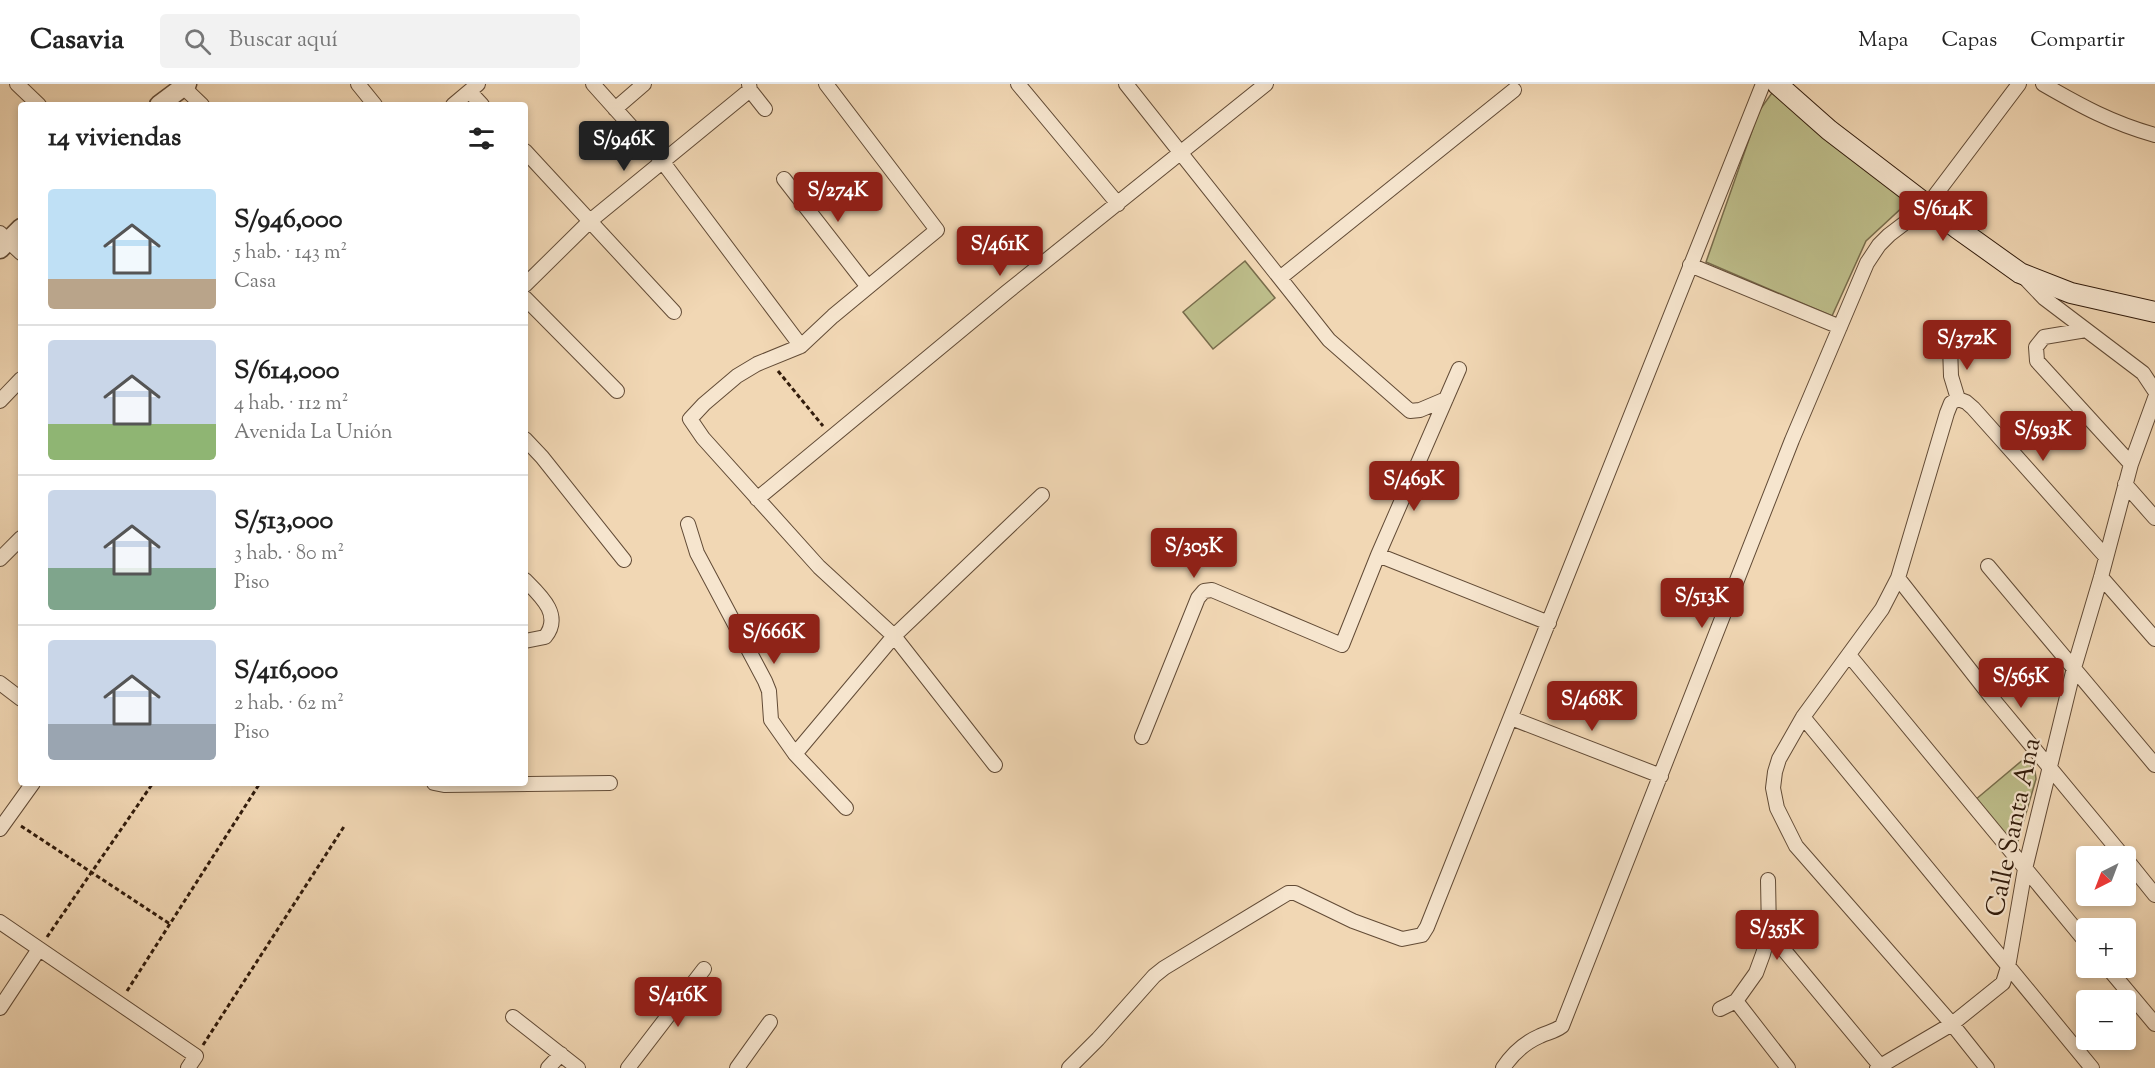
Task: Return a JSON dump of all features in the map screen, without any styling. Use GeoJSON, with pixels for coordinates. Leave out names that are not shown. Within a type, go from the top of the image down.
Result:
{"type":"FeatureCollection","features":[{"type":"Feature","properties":{"kind":"main road"},"geometry":{"type":"LineString","coordinates":[[1777,84],[1829,130],[1927,206],[2020,273],[2071,293],[2155,312]]}},
{"type":"Feature","properties":{"kind":"street"},"geometry":{"type":"LineString","coordinates":[[17,84],[36,102]]}},
{"type":"Feature","properties":{"kind":"street"},"geometry":{"type":"LineString","coordinates":[[358,84],[373,102]]}},
{"type":"Feature","properties":{"kind":"street"},"geometry":{"type":"LineString","coordinates":[[592,84],[662,161],[801,346]]}},
{"type":"Feature","properties":{"kind":"street"},"geometry":{"type":"LineString","coordinates":[[615,109],[644,84]]}},
{"type":"Feature","properties":{"kind":"street"},"geometry":{"type":"LineString","coordinates":[[826,84],[937,230],[833,316],[801,346],[757,364],[737,376],[690,419],[703,438],[757,499],[842,590],[894,636],[995,765]]}},
{"type":"Feature","properties":{"kind":"street"},"geometry":{"type":"LineString","coordinates":[[1018,84],[1118,204]]}},
{"type":"Feature","properties":{"kind":"street"},"geometry":{"type":"LineString","coordinates":[[1126,84],[1329,340],[1407,409],[1415,412],[1446,399]]}},
{"type":"Feature","properties":{"kind":"street"},"geometry":{"type":"LineString","coordinates":[[757,499],[1007,292],[1266,84]]}},
{"type":"Feature","properties":{"kind":"street"},"geometry":{"type":"LineString","coordinates":[[1069,1068],[1164,968],[1288,893],[1295,893],[1353,921],[1402,939],[1422,935],[1511,718],[1763,84]]}},
{"type":"Feature","properties":{"kind":"street"},"geometry":{"type":"LineString","coordinates":[[1503,1068],[1510,1057],[1521,1047],[1542,1035],[1553,1033],[1562,1026],[1792,440],[1873,254],[1889,235],[1927,206],[2019,84]]}},
{"type":"Feature","properties":{"kind":"street"},"geometry":{"type":"LineString","coordinates":[[2043,84],[2089,111],[2130,128],[2155,135]]}},
{"type":"Feature","properties":{"kind":"street"},"geometry":{"type":"LineString","coordinates":[[152,102],[180,85]]}},
{"type":"Feature","properties":{"kind":"street"},"geometry":{"type":"LineString","coordinates":[[162,102],[180,85]]}},
{"type":"Feature","properties":{"kind":"street"},"geometry":{"type":"LineString","coordinates":[[180,85],[199,102]]}},
{"type":"Feature","properties":{"kind":"street"},"geometry":{"type":"LineString","coordinates":[[528,282],[590,221],[749,87],[765,109]]}},
{"type":"Feature","properties":{"kind":"street"},"geometry":{"type":"LineString","coordinates":[[457,102],[474,88],[481,102]]}},
{"type":"Feature","properties":{"kind":"street"},"geometry":{"type":"LineString","coordinates":[[1280,278],[1514,90]]}},
{"type":"Feature","properties":{"kind":"street"},"geometry":{"type":"LineString","coordinates":[[528,154],[674,312]]}},
{"type":"Feature","properties":{"kind":"street"},"geometry":{"type":"LineString","coordinates":[[784,179],[868,287]]}},
{"type":"Feature","properties":{"kind":"street"},"geometry":{"type":"LineString","coordinates":[[1690,265],[1840,327]]}},
{"type":"Feature","properties":{"kind":"street"},"geometry":{"type":"LineString","coordinates":[[2020,273],[2044,298],[2143,373],[2155,392]]}},
{"type":"Feature","properties":{"kind":"street"},"geometry":{"type":"LineString","coordinates":[[528,301],[617,391]]}},
{"type":"Feature","properties":{"kind":"street"},"geometry":{"type":"LineString","coordinates":[[2086,330],[2044,337],[2036,347],[2037,361],[2131,464]]}},
{"type":"Feature","properties":{"kind":"street"},"geometry":{"type":"LineString","coordinates":[[1950,346],[1951,375],[1958,399]]}},
{"type":"Feature","properties":{"kind":"street"},"geometry":{"type":"LineString","coordinates":[[1142,737],[1189,619],[1198,598],[1204,591],[1212,590],[1342,645],[1378,555],[1459,369]]}},
{"type":"Feature","properties":{"kind":"street"},"geometry":{"type":"LineString","coordinates":[[0,401],[18,383]]}},
{"type":"Feature","properties":{"kind":"street","name":"Calle Santa Ana"},"geometry":{"type":"LineString","coordinates":[[1880,1067],[1952,1024],[2003,983],[2008,967],[2025,869],[2074,668],[2131,464],[2155,398]]}},
{"type":"Feature","properties":{"kind":"street"},"geometry":{"type":"LineString","coordinates":[[1958,399],[1973,408],[2106,557]]}},
{"type":"Feature","properties":{"kind":"street"},"geometry":{"type":"LineString","coordinates":[[1958,399],[1951,403],[1947,412],[1898,578],[1882,609],[1803,717],[1779,759],[1773,788],[1777,808],[1796,846],[1952,1024],[1987,1068]]}},
{"type":"Feature","properties":{"kind":"street"},"geometry":{"type":"LineString","coordinates":[[528,442],[624,560]]}},
{"type":"Feature","properties":{"kind":"street"},"geometry":{"type":"LineString","coordinates":[[2125,484],[2155,518]]}},
{"type":"Feature","properties":{"kind":"street"},"geometry":{"type":"LineString","coordinates":[[795,754],[894,636],[1042,495]]}},
{"type":"Feature","properties":{"kind":"street"},"geometry":{"type":"LineString","coordinates":[[688,525],[697,553],[765,681],[769,691],[771,720],[795,754],[846,808]]}},
{"type":"Feature","properties":{"kind":"street"},"geometry":{"type":"LineString","coordinates":[[0,559],[18,541]]}},
{"type":"Feature","properties":{"kind":"street"},"geometry":{"type":"LineString","coordinates":[[1378,555],[1549,623]]}},
{"type":"Feature","properties":{"kind":"street"},"geometry":{"type":"LineString","coordinates":[[1988,566],[2155,765]]}},
{"type":"Feature","properties":{"kind":"street"},"geometry":{"type":"LineString","coordinates":[[2101,577],[2155,639]]}},
{"type":"Feature","properties":{"kind":"street"},"geometry":{"type":"LineString","coordinates":[[1898,578],[2114,846]]}},
{"type":"Feature","properties":{"kind":"street"},"geometry":{"type":"LineString","coordinates":[[528,583],[552,613],[552,621],[549,633],[545,637],[528,640]]}},
{"type":"Feature","properties":{"kind":"street"},"geometry":{"type":"LineString","coordinates":[[1849,655],[2076,930]]}},
{"type":"Feature","properties":{"kind":"street"},"geometry":{"type":"LineString","coordinates":[[0,683],[18,697]]}},
{"type":"Feature","properties":{"kind":"street"},"geometry":{"type":"LineString","coordinates":[[1803,717],[2092,1068]]}},
{"type":"Feature","properties":{"kind":"street"},"geometry":{"type":"LineString","coordinates":[[1511,718],[1661,776]]}},
{"type":"Feature","properties":{"kind":"street"},"geometry":{"type":"LineString","coordinates":[[528,784],[610,783]]}},
{"type":"Feature","properties":{"kind":"street"},"geometry":{"type":"LineString","coordinates":[[3,819],[30,786]]}},
{"type":"Feature","properties":{"kind":"street"},"geometry":{"type":"LineString","coordinates":[[2136,872],[2155,895]]}},
{"type":"Feature","properties":{"kind":"street"},"geometry":{"type":"LineString","coordinates":[[1720,1009],[1736,1001],[1756,973],[1769,932],[1768,880]]}},
{"type":"Feature","properties":{"kind":"street"},"geometry":{"type":"LineString","coordinates":[[0,922],[119,1003],[192,1062]]}},
{"type":"Feature","properties":{"kind":"street"},"geometry":{"type":"LineString","coordinates":[[1769,932],[1880,1067]]}},
{"type":"Feature","properties":{"kind":"street"},"geometry":{"type":"LineString","coordinates":[[0,1008],[39,949]]}},
{"type":"Feature","properties":{"kind":"street"},"geometry":{"type":"LineString","coordinates":[[628,1068],[704,969]]}},
{"type":"Feature","properties":{"kind":"street"},"geometry":{"type":"LineString","coordinates":[[2116,978],[2155,1024]]}},
{"type":"Feature","properties":{"kind":"street"},"geometry":{"type":"LineString","coordinates":[[1736,1001],[1788,1068]]}},
{"type":"Feature","properties":{"kind":"street"},"geometry":{"type":"LineString","coordinates":[[513,1017],[578,1068]]}},
{"type":"Feature","properties":{"kind":"street"},"geometry":{"type":"LineString","coordinates":[[737,1068],[770,1022]]}},
{"type":"Feature","properties":{"kind":"street"},"geometry":{"type":"LineString","coordinates":[[548,1068],[561,1054]]}},
{"type":"Feature","properties":{"kind":"path"},"geometry":{"type":"LineString","coordinates":[[777,369],[823,426]]}},
{"type":"Feature","properties":{"kind":"path"},"geometry":{"type":"LineString","coordinates":[[39,949],[151,786]]}},
{"type":"Feature","properties":{"kind":"path"},"geometry":{"type":"LineString","coordinates":[[119,1003],[258,786]]}},
{"type":"Feature","properties":{"kind":"path"},"geometry":{"type":"LineString","coordinates":[[3,819],[170,924]]}},
{"type":"Feature","properties":{"kind":"path"},"geometry":{"type":"LineString","coordinates":[[192,1062],[345,825]]}},
{"type":"Feature","properties":{"kind":"green space"},"geometry":{"type":"Polygon","coordinates":[[[1774,90],[1907,203],[1866,241],[1832,316],[1706,262],[1759,111],[1774,90]]]}},
{"type":"Feature","properties":{"kind":"green space"},"geometry":{"type":"Polygon","coordinates":[[[1245,261],[1275,298],[1213,349],[1183,312],[1245,261]]]}},
{"type":"Feature","properties":{"kind":"green space"},"geometry":{"type":"Polygon","coordinates":[[[2025,758],[2035,771],[2036,779],[2018,841],[2011,844],[1975,800],[2025,758]]]}}]}
